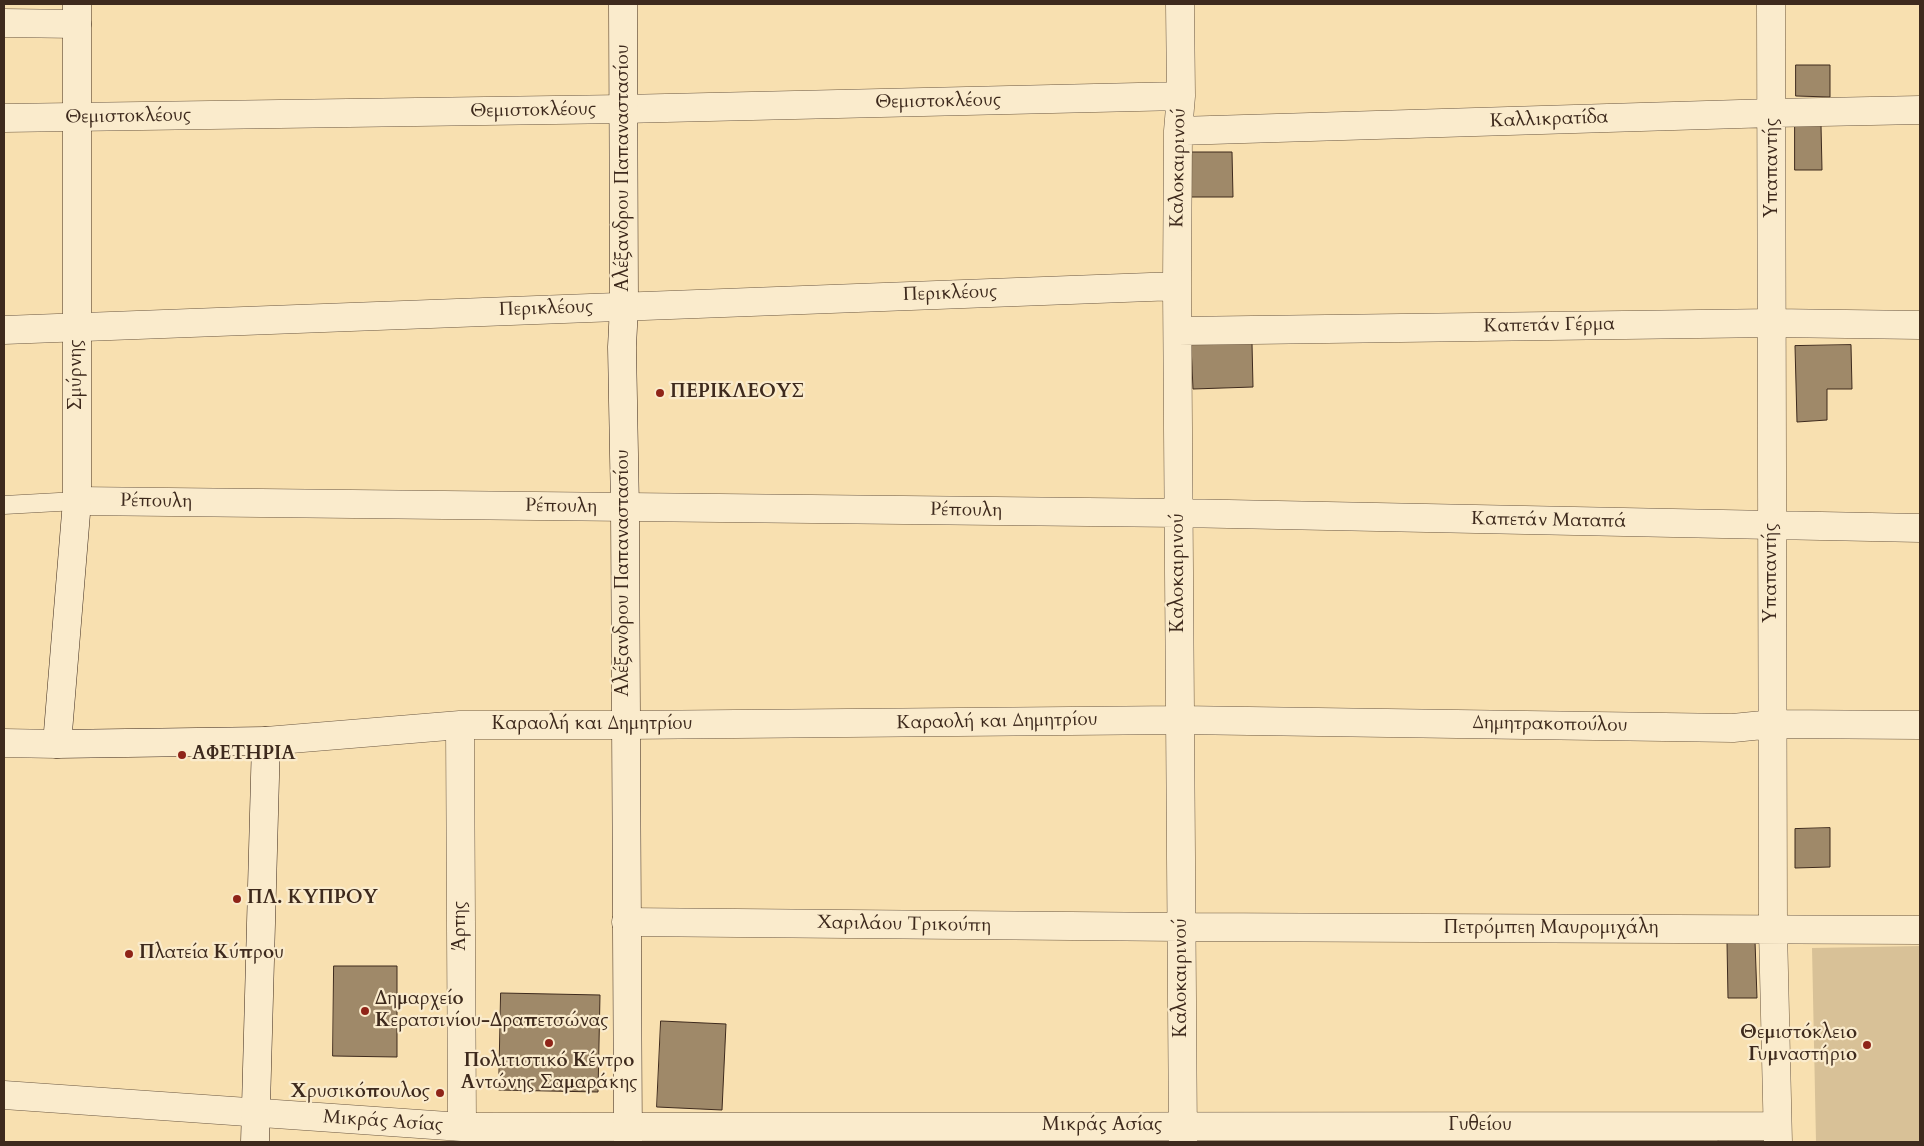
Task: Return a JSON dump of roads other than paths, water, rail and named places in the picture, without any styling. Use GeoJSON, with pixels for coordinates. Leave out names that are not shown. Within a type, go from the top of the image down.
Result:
{"type":"FeatureCollection","features":[{"type":"Feature","properties":{"kind":"street","name":"Αλέξανδρου Παπαναστασίου"},"geometry":{"type":"LineString","coordinates":[[623,4],[624,306],[622,347],[628,1135]]}},
{"type":"Feature","properties":{"kind":"street","name":"Καλοκαιρινού"},"geometry":{"type":"LineString","coordinates":[[1180,4],[1181,96],[1178,131],[1177,286],[1182,1134]]}},
{"type":"Feature","properties":{"kind":"street","name":"Υπαπαντής"},"geometry":{"type":"LineString","coordinates":[[1772,4],[1773,323],[1771,526],[1773,930],[1778,1134]]}},
{"type":"Feature","properties":{"kind":"street"},"geometry":{"type":"LineString","coordinates":[[4,23],[77,14]]}},
{"type":"Feature","properties":{"kind":"street","name":"Σμύρνης"},"geometry":{"type":"LineString","coordinates":[[57,744],[77,501],[77,14]]}},
{"type":"Feature","properties":{"kind":"street","name":"Θεμιστοκλέους"},"geometry":{"type":"LineString","coordinates":[[4,118],[623,109],[1181,96]]}},
{"type":"Feature","properties":{"kind":"street","name":"Καλλικρατίδα"},"geometry":{"type":"LineString","coordinates":[[1178,131],[1920,110]]}},
{"type":"Feature","properties":{"kind":"street","name":"Περικλέους"},"geometry":{"type":"LineString","coordinates":[[4,330],[1177,286]]}},
{"type":"Feature","properties":{"kind":"street","name":"Καπετάν Γέρμα"},"geometry":{"type":"LineString","coordinates":[[1178,331],[1773,323],[1920,325]]}},
{"type":"Feature","properties":{"kind":"street","name":"Ρέπουλη"},"geometry":{"type":"LineString","coordinates":[[77,501],[1179,513]]}},
{"type":"Feature","properties":{"kind":"street","name":"Καπετάν Ματαπά"},"geometry":{"type":"LineString","coordinates":[[1179,513],[1920,528]]}},
{"type":"Feature","properties":{"kind":"street","name":"Καραολή και Δημητρίου"},"geometry":{"type":"LineString","coordinates":[[4,743],[266,741],[460,725],[1180,720]]}},
{"type":"Feature","properties":{"kind":"street","name":"Δημητρακοπούλου"},"geometry":{"type":"LineString","coordinates":[[1180,720],[1733,728],[1773,724],[1920,725]]}},
{"type":"Feature","properties":{"kind":"street","name":"Άρτης"},"geometry":{"type":"LineString","coordinates":[[460,725],[462,1127]]}},
{"type":"Feature","properties":{"kind":"street"},"geometry":{"type":"LineString","coordinates":[[255,1142],[266,741]]}},
{"type":"Feature","properties":{"kind":"street","name":"Χαριλάου Τρικούπη"},"geometry":{"type":"LineString","coordinates":[[626,922],[1181,927]]}},
{"type":"Feature","properties":{"kind":"street","name":"Πετρόμπεη Μαυρομιχάλη"},"geometry":{"type":"LineString","coordinates":[[1181,927],[1920,930]]}},
{"type":"Feature","properties":{"kind":"street","name":"Μικράς Ασίας"},"geometry":{"type":"LineString","coordinates":[[4,1095],[256,1114],[628,1135],[1182,1134]]}},
{"type":"Feature","properties":{"kind":"street","name":"Γυθείου"},"geometry":{"type":"LineString","coordinates":[[1182,1134],[1778,1134]]}},
{"type":"Feature","properties":{"kind":"lane","name":"Ρέπουλη"},"geometry":{"type":"LineString","coordinates":[[4,505],[77,501]]}},
{"type":"Feature","properties":{"kind":"place","name":"ΠΕΡΙΚΛΕΟΥΣ"},"geometry":{"type":"Point","coordinates":[660,393]}},
{"type":"Feature","properties":{"kind":"place","name":"ΑΦΕΤΗΡΙΑ"},"geometry":{"type":"Point","coordinates":[182,755]}},
{"type":"Feature","properties":{"kind":"place","name":"ΠΛ. ΚΥΠΡΟΥ"},"geometry":{"type":"Point","coordinates":[237,899]}},
{"type":"Feature","properties":{"kind":"place","name":"Πλατεία Κύπρου"},"geometry":{"type":"Point","coordinates":[129,954]}},
{"type":"Feature","properties":{"kind":"place","name":"Δημαρχείο Κερατσινίου-Δραπετσώνας"},"geometry":{"type":"Point","coordinates":[365,1011]}},
{"type":"Feature","properties":{"kind":"place","name":"Πολιτιστικό Κέντρο Αντώνης Σαμαράκης"},"geometry":{"type":"Point","coordinates":[549,1043]}},
{"type":"Feature","properties":{"kind":"place","name":"Θεμιστόκλειο Γυμναστήριο"},"geometry":{"type":"Point","coordinates":[1867,1045]}},
{"type":"Feature","properties":{"kind":"place","name":"Χρυσικόπουλος"},"geometry":{"type":"Point","coordinates":[440,1093]}}]}
